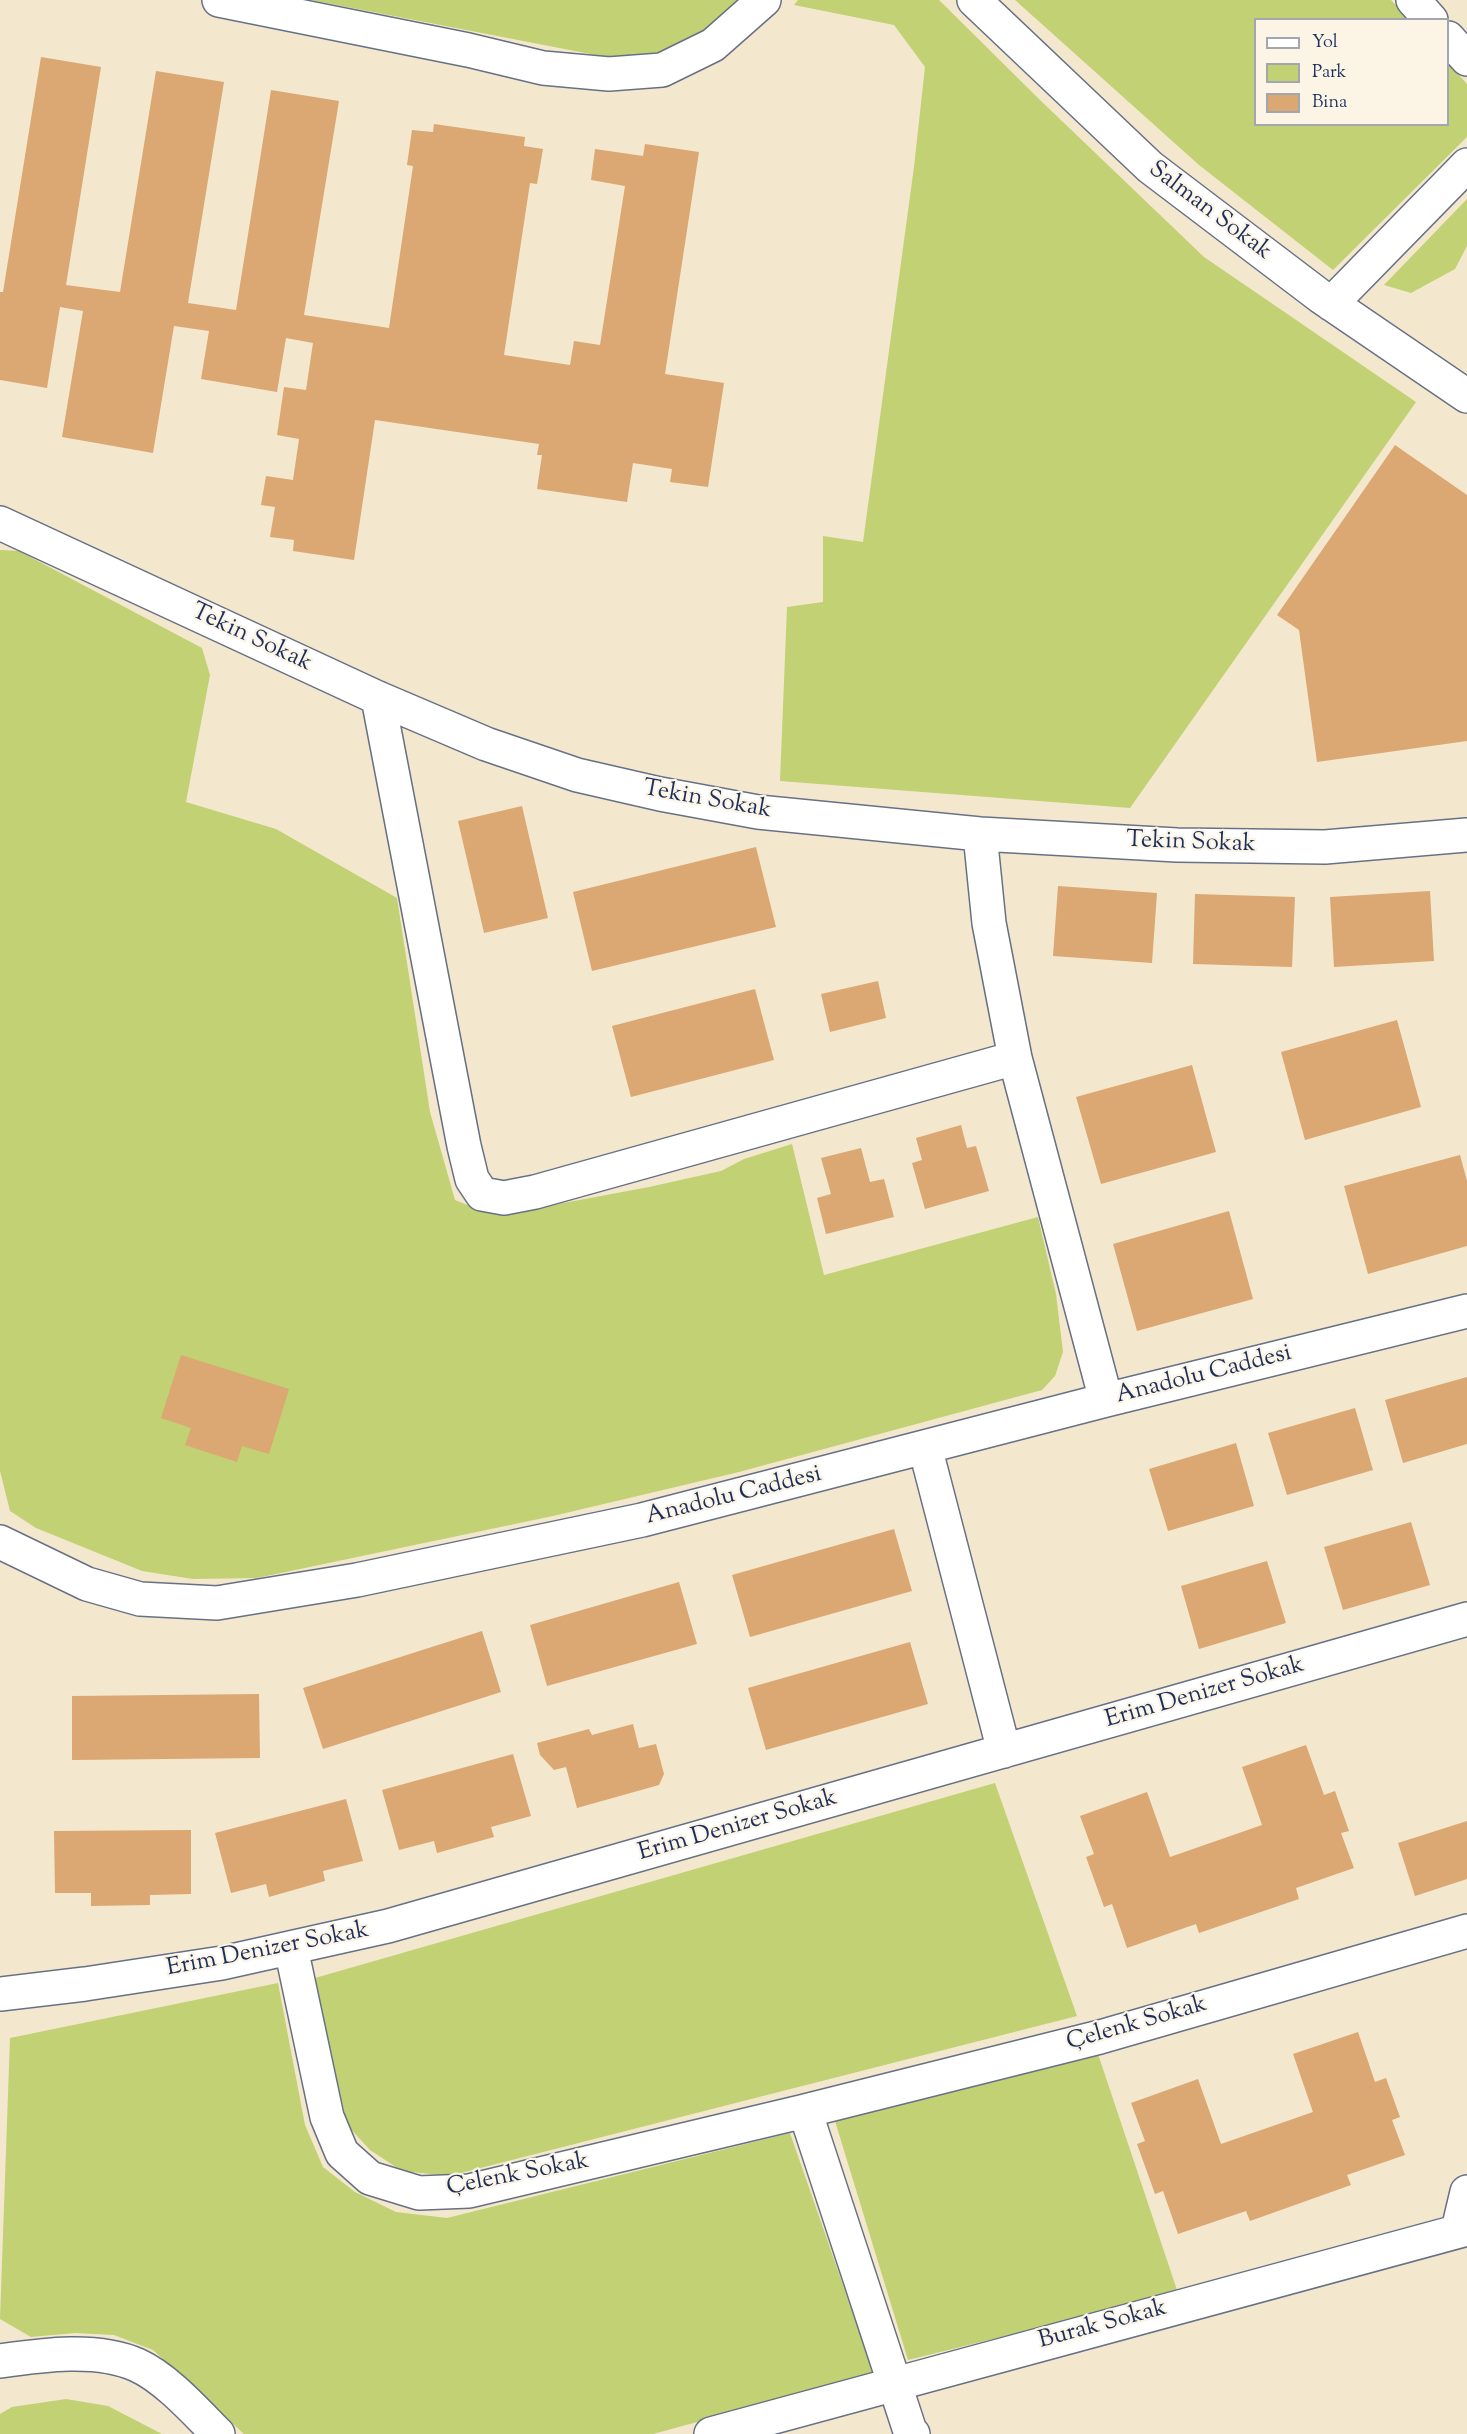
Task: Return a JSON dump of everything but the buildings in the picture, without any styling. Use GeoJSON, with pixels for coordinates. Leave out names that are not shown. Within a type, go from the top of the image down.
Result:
{"type":"FeatureCollection","features":[{"type":"Feature","properties":{"kind":"street"},"geometry":{"type":"LineString","coordinates":[[219,0],[457,48],[543,68],[609,74],[662,70],[713,45],[764,0]]}},
{"type":"Feature","properties":{"kind":"street","name":"Salman Sokak"},"geometry":{"type":"LineString","coordinates":[[974,0],[1150,167],[1331,304],[1467,396]]}},
{"type":"Feature","properties":{"kind":"street"},"geometry":{"type":"LineString","coordinates":[[1413,0],[1429,18]]}},
{"type":"Feature","properties":{"kind":"street"},"geometry":{"type":"LineString","coordinates":[[1449,39],[1467,59]]}},
{"type":"Feature","properties":{"kind":"street"},"geometry":{"type":"LineString","coordinates":[[1331,304],[1467,165]]}},
{"type":"Feature","properties":{"kind":"street","name":"Tekin Sokak"},"geometry":{"type":"LineString","coordinates":[[0,523],[378,698],[486,744],[577,775],[660,794],[758,812],[980,834],[1177,845],[1325,847],[1467,835]]}},
{"type":"Feature","properties":{"kind":"street"},"geometry":{"type":"LineString","coordinates":[[378,698],[464,1146],[472,1179],[482,1194],[504,1198],[535,1192],[1015,1058]]}},
{"type":"Feature","properties":{"kind":"street"},"geometry":{"type":"LineString","coordinates":[[980,834],[989,923],[1015,1058],[1106,1401]]}},
{"type":"Feature","properties":{"kind":"street","name":"Anadolu Caddesi"},"geometry":{"type":"LineString","coordinates":[[0,1542],[87,1584],[140,1599],[217,1603],[357,1580],[642,1520],[1467,1311]]}},
{"type":"Feature","properties":{"kind":"street"},"geometry":{"type":"LineString","coordinates":[[925,1447],[1004,1751]]}},
{"type":"Feature","properties":{"kind":"street","name":"Erim Denizer Sokak"},"geometry":{"type":"LineString","coordinates":[[0,1994],[199,1967],[388,1926],[1467,1619]]}},
{"type":"Feature","properties":{"kind":"street","name":"Çelenk Sokak"},"geometry":{"type":"LineString","coordinates":[[291,1948],[327,2116],[342,2153],[370,2178],[420,2193],[469,2191],[805,2111],[1100,2037],[1467,1931]]}},
{"type":"Feature","properties":{"kind":"street"},"geometry":{"type":"LineString","coordinates":[[805,2111],[894,2383],[913,2434]]}},
{"type":"Feature","properties":{"kind":"street","name":"Burak Sokak"},"geometry":{"type":"LineString","coordinates":[[711,2434],[1463,2229],[1467,2192]]}},
{"type":"Feature","properties":{"kind":"street"},"geometry":{"type":"LineString","coordinates":[[0,2361],[79,2354],[114,2358],[138,2365],[161,2381],[218,2434]]}},
{"type":"Feature","properties":{"kind":"green space"},"geometry":{"type":"Polygon","coordinates":[[[311,0],[738,0],[710,27],[658,54],[606,57],[311,0]]]}},
{"type":"Feature","properties":{"kind":"green space"},"geometry":{"type":"Polygon","coordinates":[[[798,0],[939,0],[1204,257],[1416,402],[1130,808],[780,781],[787,607],[823,602],[823,536],[863,542],[914,167],[925,67],[894,25],[794,5],[798,0]]]}},
{"type":"Feature","properties":{"kind":"green space"},"geometry":{"type":"Polygon","coordinates":[[[1015,0],[1391,0],[1408,18],[1254,18],[1254,126],[1449,126],[1449,64],[1467,84],[1467,137],[1333,270],[1199,165],[1015,0]]]}},
{"type":"Feature","properties":{"kind":"green space"},"geometry":{"type":"Polygon","coordinates":[[[1467,199],[1467,246],[1455,269],[1411,293],[1384,285],[1467,199]]]}},
{"type":"Feature","properties":{"kind":"green space"},"geometry":{"type":"Polygon","coordinates":[[[0,550],[19,551],[202,648],[210,675],[186,802],[276,829],[397,898],[430,1112],[455,1200],[477,1209],[515,1212],[721,1171],[744,1159],[792,1144],[824,1275],[1038,1217],[1056,1294],[1063,1352],[1055,1376],[1042,1390],[739,1472],[553,1516],[257,1578],[193,1579],[142,1571],[36,1528],[10,1511],[0,1471],[0,550]]]}},
{"type":"Feature","properties":{"kind":"green space"},"geometry":{"type":"Polygon","coordinates":[[[995,1783],[1077,2016],[449,2176],[402,2171],[370,2150],[347,2125],[315,1978],[995,1783]]]}},
{"type":"Feature","properties":{"kind":"green space"},"geometry":{"type":"Polygon","coordinates":[[[278,1983],[305,2125],[323,2167],[355,2192],[396,2212],[447,2218],[790,2133],[874,2374],[653,2434],[244,2434],[153,2350],[114,2335],[75,2333],[31,2337],[0,2319],[10,2038],[278,1983]]]}},
{"type":"Feature","properties":{"kind":"green space"},"geometry":{"type":"Polygon","coordinates":[[[1096,2048],[1178,2293],[908,2360],[835,2121],[1096,2048]]]}},
{"type":"Feature","properties":{"kind":"green space"},"geometry":{"type":"Polygon","coordinates":[[[66,2399],[108,2406],[162,2434],[0,2434],[0,2414],[12,2407],[66,2399]]]}}]}
